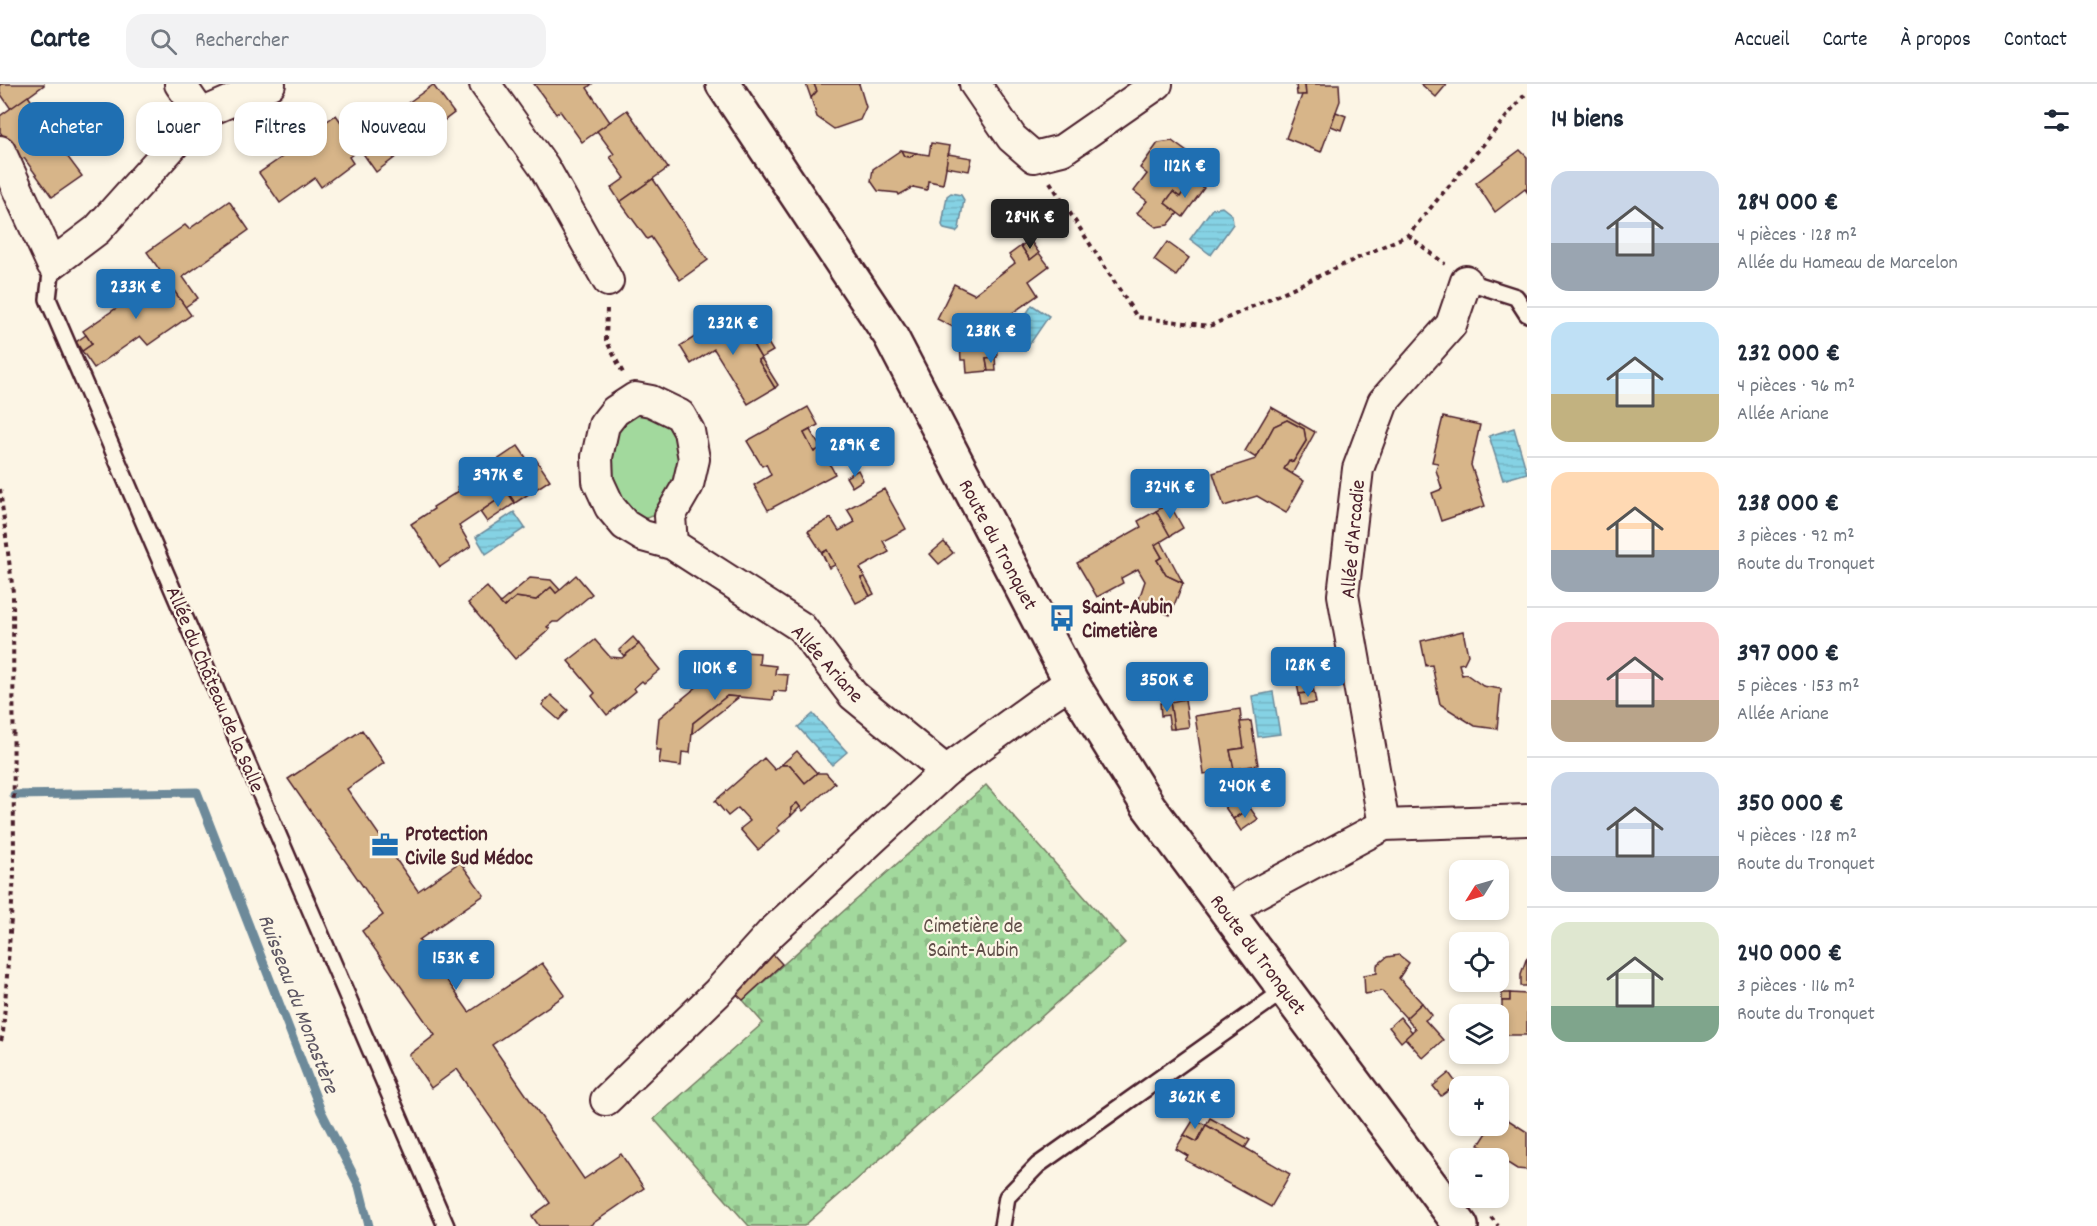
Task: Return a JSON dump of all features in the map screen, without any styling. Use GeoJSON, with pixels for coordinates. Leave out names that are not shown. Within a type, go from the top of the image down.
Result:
{"type":"FeatureCollection","features":[{"type":"Feature","properties":{"kind":"street"},"geometry":{"type":"LineString","coordinates":[[180,84],[193,102]]}},
{"type":"Feature","properties":{"kind":"street"},"geometry":{"type":"LineString","coordinates":[[222,105],[270,84]]}},
{"type":"Feature","properties":{"kind":"street"},"geometry":{"type":"LineString","coordinates":[[485,84],[544,167],[608,281]]}},
{"type":"Feature","properties":{"kind":"street","name":"Route du Tronquet"},"geometry":{"type":"LineString","coordinates":[[723,84],[890,335],[1071,682],[1149,807],[1461,1226]]}},
{"type":"Feature","properties":{"kind":"street"},"geometry":{"type":"LineString","coordinates":[[975,84],[1012,138],[1034,157],[1062,150],[1157,84]]}},
{"type":"Feature","properties":{"kind":"street"},"geometry":{"type":"LineString","coordinates":[[0,151],[52,264],[97,230],[163,156]]}},
{"type":"Feature","properties":{"kind":"street","name":"Allée d'Arcadie"},"geometry":{"type":"LineString","coordinates":[[1384,825],[1343,595],[1358,469],[1383,402],[1451,326],[1466,281]]}},
{"type":"Feature","properties":{"kind":"street"},"geometry":{"type":"LineString","coordinates":[[635,398],[651,401],[680,415],[689,431],[694,459],[688,485],[670,516],[672,544]]}},
{"type":"Feature","properties":{"kind":"street","name":"Allée Ariane"},"geometry":{"type":"LineString","coordinates":[[635,398],[615,411],[604,425],[597,457],[598,481],[609,507],[625,525],[643,536],[672,544],[801,627],[852,695],[946,771]]}},
{"type":"Feature","properties":{"kind":"street"},"geometry":{"type":"LineString","coordinates":[[606,1100],[717,993],[771,933],[946,771],[1071,682]]}},
{"type":"Feature","properties":{"kind":"street"},"geometry":{"type":"LineString","coordinates":[[1228,912],[1253,895],[1384,825],[1527,820]]}},
{"type":"Feature","properties":{"kind":"lane","name":"Allée du Château de la Salle"},"geometry":{"type":"LineString","coordinates":[[52,264],[48,299],[446,1226]]}},
{"type":"Feature","properties":{"kind":"lane"},"geometry":{"type":"LineString","coordinates":[[1466,281],[1516,297],[1527,314]]}},
{"type":"Feature","properties":{"kind":"lane"},"geometry":{"type":"LineString","coordinates":[[1002,1226],[1007,1197],[1038,1165],[1286,989]]}},
{"type":"Feature","properties":{"kind":"path"},"geometry":{"type":"LineString","coordinates":[[1034,157],[1137,317],[1210,326],[1408,235],[1527,92]]}},
{"type":"Feature","properties":{"kind":"path"},"geometry":{"type":"LineString","coordinates":[[1408,235],[1466,281]]}},
{"type":"Feature","properties":{"kind":"path"},"geometry":{"type":"LineString","coordinates":[[608,281],[606,340],[635,398]]}},
{"type":"Feature","properties":{"kind":"path"},"geometry":{"type":"LineString","coordinates":[[0,489],[13,592],[14,863],[0,1045]]}},
{"type":"Feature","properties":{"kind":"green space"},"geometry":{"type":"Polygon","coordinates":[[[640,412],[674,428],[682,464],[664,506],[653,516],[640,519],[629,514],[610,475],[614,432],[626,418],[640,412]]]}},
{"type":"Feature","properties":{"kind":"green space","name":"Cimetière de Saint-Aubin"},"geometry":{"type":"Polygon","coordinates":[[[986,785],[1125,943],[804,1226],[749,1226],[654,1119],[763,1023],[743,1000],[986,785]]]}},
{"type":"Feature","properties":{"kind":"water"},"geometry":{"type":"Polygon","coordinates":[[[951,193],[961,195],[964,200],[959,229],[956,232],[944,229],[942,225],[947,196],[951,193]]]}},
{"type":"Feature","properties":{"kind":"water"},"geometry":{"type":"Polygon","coordinates":[[[1222,207],[1232,215],[1233,224],[1211,255],[1190,239],[1212,209],[1222,207]]]}},
{"type":"Feature","properties":{"kind":"water"},"geometry":{"type":"Polygon","coordinates":[[[1032,305],[1049,316],[1025,351],[1009,340],[1032,305]]]}},
{"type":"Feature","properties":{"kind":"water"},"geometry":{"type":"Polygon","coordinates":[[[1514,428],[1527,473],[1503,480],[1489,436],[1514,428]]]}},
{"type":"Feature","properties":{"kind":"water"},"geometry":{"type":"Polygon","coordinates":[[[514,512],[525,528],[486,554],[476,537],[514,512]]]}},
{"type":"Feature","properties":{"kind":"water"},"geometry":{"type":"Polygon","coordinates":[[[1273,692],[1280,734],[1258,737],[1252,696],[1273,692]]]}},
{"type":"Feature","properties":{"kind":"water"},"geometry":{"type":"Polygon","coordinates":[[[813,714],[847,752],[832,765],[798,727],[813,714]]]}},
{"type":"Feature","properties":{"kind":"building"},"geometry":{"type":"Polygon","coordinates":[[[0,84],[44,84],[11,109],[0,93],[0,84]]]}},
{"type":"Feature","properties":{"kind":"building"},"geometry":{"type":"Polygon","coordinates":[[[534,84],[592,84],[587,88],[610,122],[582,142],[560,111],[556,114],[534,84]]]}},
{"type":"Feature","properties":{"kind":"building"},"geometry":{"type":"Polygon","coordinates":[[[806,84],[814,84],[817,91],[811,98],[806,84]]]}},
{"type":"Feature","properties":{"kind":"building"},"geometry":{"type":"Polygon","coordinates":[[[814,84],[859,84],[866,107],[860,120],[834,129],[817,117],[811,98],[817,91],[814,84]]]}},
{"type":"Feature","properties":{"kind":"building"},"geometry":{"type":"Polygon","coordinates":[[[1296,84],[1305,84],[1306,95],[1297,95],[1296,84]]]}},
{"type":"Feature","properties":{"kind":"building"},"geometry":{"type":"Polygon","coordinates":[[[1305,84],[1339,84],[1340,101],[1321,152],[1286,138],[1302,95],[1306,95],[1305,84]]]}},
{"type":"Feature","properties":{"kind":"building"},"geometry":{"type":"Polygon","coordinates":[[[1421,84],[1447,84],[1436,97],[1421,84]]]}},
{"type":"Feature","properties":{"kind":"building"},"geometry":{"type":"Polygon","coordinates":[[[433,85],[446,102],[409,102],[433,85]]]}},
{"type":"Feature","properties":{"kind":"building"},"geometry":{"type":"Polygon","coordinates":[[[28,96],[32,102],[20,102],[28,96]]]}},
{"type":"Feature","properties":{"kind":"building"},"geometry":{"type":"Polygon","coordinates":[[[18,103],[18,156],[0,132],[0,116],[18,103]]]}},
{"type":"Feature","properties":{"kind":"building"},"geometry":{"type":"Polygon","coordinates":[[[447,104],[454,113],[447,118],[447,104]]]}},
{"type":"Feature","properties":{"kind":"building"},"geometry":{"type":"Polygon","coordinates":[[[627,110],[668,168],[620,202],[611,188],[625,178],[610,157],[614,154],[597,131],[627,110]]]}},
{"type":"Feature","properties":{"kind":"building"},"geometry":{"type":"Polygon","coordinates":[[[1336,112],[1346,116],[1341,130],[1331,126],[1336,112]]]}},
{"type":"Feature","properties":{"kind":"building"},"geometry":{"type":"Polygon","coordinates":[[[336,115],[339,119],[339,156],[350,156],[353,163],[321,187],[315,178],[280,203],[259,173],[284,156],[327,156],[327,121],[336,115]]]}},
{"type":"Feature","properties":{"kind":"building"},"geometry":{"type":"Polygon","coordinates":[[[1172,141],[1191,155],[1179,170],[1192,180],[1180,197],[1173,192],[1165,203],[1178,213],[1168,225],[1156,227],[1137,213],[1147,201],[1134,191],[1147,174],[1140,168],[1158,143],[1172,141]]]}},
{"type":"Feature","properties":{"kind":"building"},"geometry":{"type":"Polygon","coordinates":[[[931,143],[950,146],[943,184],[928,181],[927,190],[913,187],[899,195],[878,191],[871,181],[873,169],[901,150],[904,156],[910,157],[916,153],[929,155],[931,143]]]}},
{"type":"Feature","properties":{"kind":"building"},"geometry":{"type":"Polygon","coordinates":[[[901,150],[916,153],[910,157],[904,156],[901,150]]]}},
{"type":"Feature","properties":{"kind":"building"},"geometry":{"type":"Polygon","coordinates":[[[1520,150],[1527,157],[1527,192],[1525,189],[1495,212],[1476,183],[1520,150]]]}},
{"type":"Feature","properties":{"kind":"building"},"geometry":{"type":"Polygon","coordinates":[[[948,154],[972,158],[969,171],[946,167],[948,154]]]}},
{"type":"Feature","properties":{"kind":"building"},"geometry":{"type":"Polygon","coordinates":[[[18,156],[67,156],[82,176],[52,197],[24,158],[21,160],[18,156]]]}},
{"type":"Feature","properties":{"kind":"building"},"geometry":{"type":"Polygon","coordinates":[[[365,156],[397,156],[376,172],[365,156]]]}},
{"type":"Feature","properties":{"kind":"building"},"geometry":{"type":"Polygon","coordinates":[[[653,179],[708,260],[680,280],[651,237],[647,239],[620,202],[653,179]]]}},
{"type":"Feature","properties":{"kind":"building"},"geometry":{"type":"Polygon","coordinates":[[[1192,180],[1204,188],[1183,217],[1165,203],[1173,192],[1180,197],[1192,180]]]}},
{"type":"Feature","properties":{"kind":"building"},"geometry":{"type":"Polygon","coordinates":[[[229,201],[249,230],[183,277],[198,298],[185,307],[147,252],[185,225],[189,229],[229,201]]]}},
{"type":"Feature","properties":{"kind":"building"},"geometry":{"type":"Polygon","coordinates":[[[1030,240],[1039,253],[1030,260],[1021,246],[1030,240]]]}},
{"type":"Feature","properties":{"kind":"building"},"geometry":{"type":"Polygon","coordinates":[[[1167,242],[1189,258],[1176,276],[1154,260],[1167,242]]]}},
{"type":"Feature","properties":{"kind":"building"},"geometry":{"type":"Polygon","coordinates":[[[1021,246],[1030,260],[1039,253],[1049,266],[1029,281],[1038,295],[995,325],[997,357],[986,358],[988,371],[967,373],[966,360],[961,360],[959,330],[937,319],[954,284],[974,294],[1015,263],[1009,255],[1021,246]]]}},
{"type":"Feature","properties":{"kind":"building"},"geometry":{"type":"Polygon","coordinates":[[[161,272],[191,315],[148,345],[140,336],[94,368],[82,351],[92,344],[83,331],[125,302],[123,299],[161,272]]]}},
{"type":"Feature","properties":{"kind":"building"},"geometry":{"type":"Polygon","coordinates":[[[734,313],[761,358],[758,360],[775,388],[748,404],[714,349],[691,364],[680,346],[734,313]]]}},
{"type":"Feature","properties":{"kind":"building"},"geometry":{"type":"Polygon","coordinates":[[[760,330],[773,351],[761,358],[749,337],[760,330]]]}},
{"type":"Feature","properties":{"kind":"building"},"geometry":{"type":"Polygon","coordinates":[[[86,335],[92,344],[82,351],[76,342],[86,335]]]}},
{"type":"Feature","properties":{"kind":"building"},"geometry":{"type":"Polygon","coordinates":[[[995,357],[996,371],[988,371],[986,358],[995,357]]]}},
{"type":"Feature","properties":{"kind":"building"},"geometry":{"type":"Polygon","coordinates":[[[761,358],[778,385],[775,388],[758,360],[761,358]]]}},
{"type":"Feature","properties":{"kind":"building"},"geometry":{"type":"Polygon","coordinates":[[[808,407],[818,425],[804,433],[814,452],[821,448],[835,474],[768,510],[754,485],[771,475],[766,464],[762,466],[747,441],[808,407]]]}},
{"type":"Feature","properties":{"kind":"building"},"geometry":{"type":"Polygon","coordinates":[[[1271,407],[1315,432],[1292,474],[1284,469],[1289,460],[1293,462],[1306,441],[1304,429],[1287,420],[1274,426],[1256,458],[1245,451],[1271,407]]]}},
{"type":"Feature","properties":{"kind":"building"},"geometry":{"type":"Polygon","coordinates":[[[1443,417],[1480,425],[1471,465],[1485,506],[1441,521],[1432,493],[1442,489],[1436,470],[1438,463],[1432,462],[1443,417]]]}},
{"type":"Feature","properties":{"kind":"building"},"geometry":{"type":"Polygon","coordinates":[[[1287,420],[1304,429],[1306,441],[1293,462],[1289,460],[1284,469],[1304,481],[1286,513],[1257,496],[1224,506],[1213,473],[1256,459],[1274,426],[1287,420]]]}},
{"type":"Feature","properties":{"kind":"building"},"geometry":{"type":"Polygon","coordinates":[[[810,430],[821,448],[814,452],[804,433],[810,430]]]}},
{"type":"Feature","properties":{"kind":"building"},"geometry":{"type":"Polygon","coordinates":[[[518,446],[529,462],[535,458],[550,480],[515,503],[508,493],[459,526],[471,546],[440,567],[411,524],[459,491],[457,487],[518,446]]]}},
{"type":"Feature","properties":{"kind":"building"},"geometry":{"type":"Polygon","coordinates":[[[858,470],[863,480],[852,487],[846,477],[858,470]]]}},
{"type":"Feature","properties":{"kind":"building"},"geometry":{"type":"Polygon","coordinates":[[[884,489],[906,529],[883,541],[889,552],[860,568],[865,577],[861,578],[870,596],[856,603],[827,550],[822,553],[808,531],[831,518],[839,531],[855,522],[847,509],[884,489]]]}},
{"type":"Feature","properties":{"kind":"building"},"geometry":{"type":"Polygon","coordinates":[[[508,493],[515,503],[487,522],[480,512],[508,493]]]}},
{"type":"Feature","properties":{"kind":"building"},"geometry":{"type":"Polygon","coordinates":[[[1169,503],[1183,528],[1170,536],[1156,511],[1169,503]]]}},
{"type":"Feature","properties":{"kind":"building"},"geometry":{"type":"Polygon","coordinates":[[[1156,511],[1170,536],[1155,545],[1162,557],[1157,560],[1166,575],[1183,583],[1170,615],[1138,602],[1145,581],[1138,569],[1121,578],[1123,583],[1097,597],[1077,563],[1141,527],[1138,521],[1156,511]]]}},
{"type":"Feature","properties":{"kind":"building"},"geometry":{"type":"Polygon","coordinates":[[[1161,541],[1183,583],[1166,575],[1157,560],[1162,557],[1155,545],[1161,541]]]}},
{"type":"Feature","properties":{"kind":"building"},"geometry":{"type":"Polygon","coordinates":[[[944,542],[953,553],[939,564],[930,554],[944,542]]]}},
{"type":"Feature","properties":{"kind":"building"},"geometry":{"type":"Polygon","coordinates":[[[827,550],[835,565],[829,568],[822,553],[827,550]]]}},
{"type":"Feature","properties":{"kind":"building"},"geometry":{"type":"Polygon","coordinates":[[[576,575],[592,594],[558,622],[553,622],[547,627],[550,629],[515,659],[468,603],[487,587],[504,607],[516,597],[536,600],[551,587],[556,593],[576,575]]]}},
{"type":"Feature","properties":{"kind":"building"},"geometry":{"type":"Polygon","coordinates":[[[865,577],[874,594],[870,596],[861,578],[865,577]]]}},
{"type":"Feature","properties":{"kind":"building"},"geometry":{"type":"Polygon","coordinates":[[[530,578],[551,580],[560,590],[556,593],[551,587],[536,600],[516,597],[504,607],[500,603],[530,578]]]}},
{"type":"Feature","properties":{"kind":"building"},"geometry":{"type":"Polygon","coordinates":[[[1463,631],[1468,655],[1464,663],[1459,664],[1462,675],[1466,674],[1483,686],[1501,689],[1497,729],[1475,726],[1440,704],[1432,665],[1426,666],[1421,641],[1463,631]]]}},
{"type":"Feature","properties":{"kind":"building"},"geometry":{"type":"Polygon","coordinates":[[[633,637],[639,644],[624,656],[619,650],[633,637]]]}},
{"type":"Feature","properties":{"kind":"building"},"geometry":{"type":"Polygon","coordinates":[[[595,640],[610,657],[622,658],[639,644],[660,670],[644,683],[642,681],[634,688],[636,691],[607,715],[592,696],[595,693],[568,661],[595,640]]]}},
{"type":"Feature","properties":{"kind":"building"},"geometry":{"type":"Polygon","coordinates":[[[739,652],[760,653],[759,664],[776,666],[775,674],[788,675],[786,692],[774,691],[773,700],[727,696],[693,723],[690,753],[682,752],[681,766],[659,763],[661,750],[656,750],[659,718],[727,662],[738,663],[739,652]]]}},
{"type":"Feature","properties":{"kind":"building"},"geometry":{"type":"Polygon","coordinates":[[[1312,681],[1314,692],[1299,694],[1297,684],[1312,681]]]}},
{"type":"Feature","properties":{"kind":"building"},"geometry":{"type":"Polygon","coordinates":[[[1314,692],[1316,703],[1301,705],[1299,694],[1314,692]]]}},
{"type":"Feature","properties":{"kind":"building"},"geometry":{"type":"Polygon","coordinates":[[[551,695],[568,710],[559,720],[542,705],[551,695]]]}},
{"type":"Feature","properties":{"kind":"building"},"geometry":{"type":"Polygon","coordinates":[[[727,696],[739,697],[692,734],[693,723],[727,696]]]}},
{"type":"Feature","properties":{"kind":"building"},"geometry":{"type":"Polygon","coordinates":[[[1185,699],[1189,727],[1174,729],[1170,702],[1185,699]]]}},
{"type":"Feature","properties":{"kind":"building"},"geometry":{"type":"Polygon","coordinates":[[[1170,702],[1174,729],[1170,729],[1168,715],[1161,716],[1160,703],[1170,702]]]}},
{"type":"Feature","properties":{"kind":"building"},"geometry":{"type":"Polygon","coordinates":[[[1240,709],[1244,748],[1230,750],[1234,769],[1204,774],[1195,716],[1240,709]]]}},
{"type":"Feature","properties":{"kind":"building"},"geometry":{"type":"Polygon","coordinates":[[[1251,721],[1258,765],[1234,769],[1230,750],[1244,748],[1240,722],[1251,721]]]}},
{"type":"Feature","properties":{"kind":"building"},"geometry":{"type":"Polygon","coordinates":[[[362,730],[384,763],[347,789],[418,891],[460,862],[484,895],[419,940],[469,1012],[542,963],[565,995],[492,1045],[584,1179],[621,1154],[644,1188],[589,1226],[539,1226],[532,1216],[550,1203],[457,1069],[431,1088],[409,1055],[435,1035],[362,931],[383,915],[288,779],[362,730]]]}},
{"type":"Feature","properties":{"kind":"building"},"geometry":{"type":"Polygon","coordinates":[[[797,751],[817,773],[805,783],[790,765],[781,765],[797,751]]]}},
{"type":"Feature","properties":{"kind":"building"},"geometry":{"type":"Polygon","coordinates":[[[764,758],[775,770],[781,765],[790,765],[805,783],[817,773],[826,773],[835,783],[803,811],[797,803],[791,808],[791,816],[777,828],[780,831],[758,850],[740,829],[750,821],[738,808],[728,816],[715,801],[764,758]]]}},
{"type":"Feature","properties":{"kind":"building"},"geometry":{"type":"Polygon","coordinates":[[[1235,786],[1250,808],[1233,819],[1218,797],[1235,786]]]}},
{"type":"Feature","properties":{"kind":"building"},"geometry":{"type":"Polygon","coordinates":[[[797,803],[800,807],[791,816],[791,808],[797,803]]]}},
{"type":"Feature","properties":{"kind":"building"},"geometry":{"type":"Polygon","coordinates":[[[1250,808],[1258,819],[1241,831],[1233,819],[1250,808]]]}},
{"type":"Feature","properties":{"kind":"building"},"geometry":{"type":"Polygon","coordinates":[[[771,952],[782,964],[743,1000],[733,991],[771,952]]]}},
{"type":"Feature","properties":{"kind":"building"},"geometry":{"type":"Polygon","coordinates":[[[1399,955],[1409,963],[1399,978],[1422,1003],[1406,1018],[1382,991],[1365,994],[1364,975],[1377,973],[1377,965],[1387,957],[1399,955]]]}},
{"type":"Feature","properties":{"kind":"building"},"geometry":{"type":"Polygon","coordinates":[[[1527,957],[1527,986],[1521,986],[1521,974],[1527,957]]]}},
{"type":"Feature","properties":{"kind":"building"},"geometry":{"type":"Polygon","coordinates":[[[1502,993],[1510,993],[1510,1001],[1502,1001],[1502,993]]]}},
{"type":"Feature","properties":{"kind":"building"},"geometry":{"type":"Polygon","coordinates":[[[1510,993],[1527,994],[1527,1035],[1509,1035],[1509,1004],[1502,1004],[1502,1001],[1510,1001],[1510,993]]]}},
{"type":"Feature","properties":{"kind":"building"},"geometry":{"type":"Polygon","coordinates":[[[1422,1003],[1432,1015],[1425,1020],[1443,1040],[1423,1058],[1405,1038],[1415,1029],[1406,1018],[1422,1003]]]}},
{"type":"Feature","properties":{"kind":"building"},"geometry":{"type":"Polygon","coordinates":[[[1400,1017],[1412,1032],[1401,1042],[1389,1027],[1400,1017]]]}},
{"type":"Feature","properties":{"kind":"building"},"geometry":{"type":"Polygon","coordinates":[[[1449,1073],[1451,1076],[1449,1076],[1449,1090],[1441,1096],[1433,1086],[1449,1073]]]}},
{"type":"Feature","properties":{"kind":"building"},"geometry":{"type":"Polygon","coordinates":[[[1210,1118],[1250,1140],[1245,1148],[1206,1125],[1210,1118]]]}},
{"type":"Feature","properties":{"kind":"building"},"geometry":{"type":"Polygon","coordinates":[[[1194,1119],[1206,1125],[1197,1142],[1184,1135],[1194,1119]]]}},
{"type":"Feature","properties":{"kind":"building"},"geometry":{"type":"Polygon","coordinates":[[[1509,1120],[1527,1132],[1527,1170],[1517,1169],[1509,1164],[1509,1148],[1484,1148],[1479,1145],[1485,1136],[1509,1136],[1509,1120]]]}},
{"type":"Feature","properties":{"kind":"building"},"geometry":{"type":"Polygon","coordinates":[[[1206,1125],[1290,1174],[1271,1207],[1185,1160],[1188,1156],[1176,1149],[1184,1135],[1197,1142],[1206,1125]]]}},
{"type":"Feature","properties":{"kind":"waterway","name":"Ruisseau du Monastère"},"geometry":{"type":"LineString","coordinates":[[14,795],[197,792],[321,1111],[359,1186],[369,1226]]}},
{"type":"Feature","properties":{"kind":"place","name":"Saint-Aubin Cimetière"},"geometry":{"type":"Point","coordinates":[1062,618]}},
{"type":"Feature","properties":{"kind":"place","name":"Protection Civile Sud Médoc"},"geometry":{"type":"Point","coordinates":[385,845]}}]}
